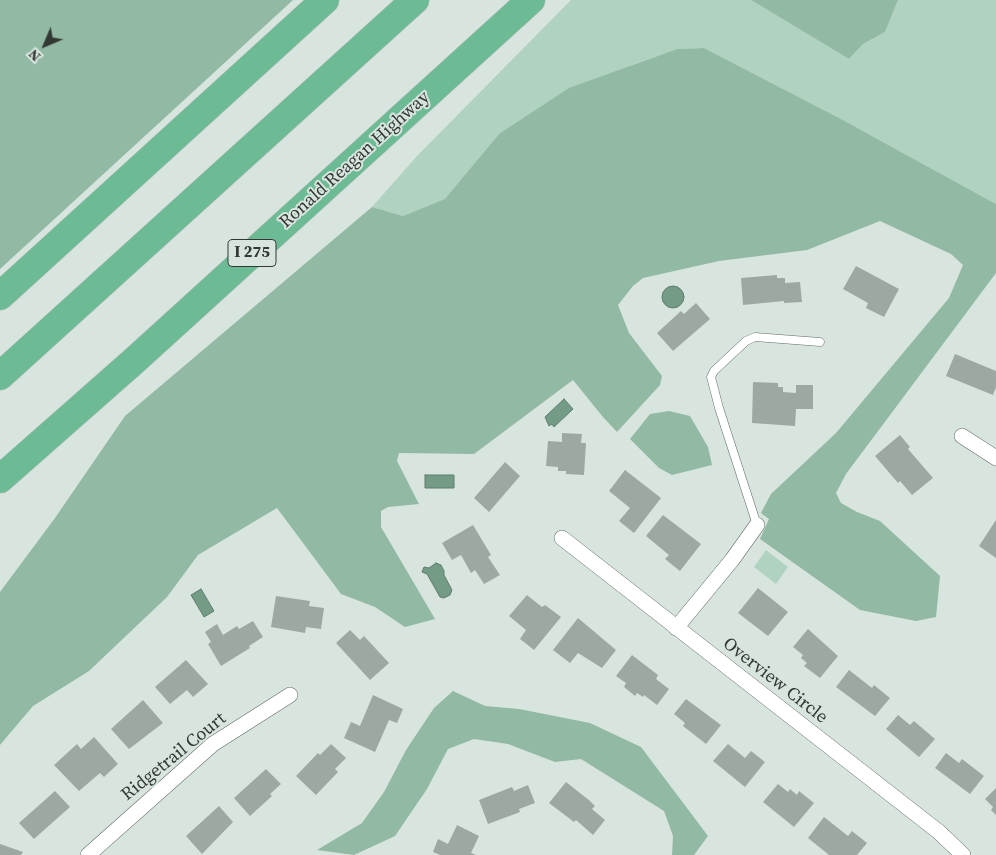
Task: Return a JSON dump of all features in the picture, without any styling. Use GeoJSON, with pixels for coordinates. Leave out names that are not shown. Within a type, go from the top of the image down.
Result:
{"type":"FeatureCollection","features":[{"type":"Feature","properties":{"kind":"highway"},"geometry":{"type":"LineString","coordinates":[[0,296],[325,0]]}},
{"type":"Feature","properties":{"kind":"highway"},"geometry":{"type":"LineString","coordinates":[[0,376],[414,0]]}},
{"type":"Feature","properties":{"kind":"highway","name":"Ronald Reagan Highway"},"geometry":{"type":"LineString","coordinates":[[0,479],[531,0]]}},
{"type":"Feature","properties":{"kind":"highway"},"geometry":{"type":"LineString","coordinates":[[0,487],[22,461]]}},
{"type":"Feature","properties":{"kind":"street"},"geometry":{"type":"LineString","coordinates":[[962,436],[996,458]]}},
{"type":"Feature","properties":{"kind":"street"},"geometry":{"type":"LineString","coordinates":[[676,628],[732,560],[757,524]]}},
{"type":"Feature","properties":{"kind":"street","name":"Overview Circle"},"geometry":{"type":"LineString","coordinates":[[562,538],[939,832],[963,855]]}},
{"type":"Feature","properties":{"kind":"street","name":"Ridgetrail Court"},"geometry":{"type":"LineString","coordinates":[[88,855],[213,744],[290,695]]}},
{"type":"Feature","properties":{"kind":"lane"},"geometry":{"type":"LineString","coordinates":[[757,524],[719,408],[711,377],[714,371],[746,341],[755,337],[820,342]]}},
{"type":"Feature","properties":{"kind":"shaded area"},"geometry":{"type":"Polygon","coordinates":[[[0,0],[293,0],[0,269],[0,0]]]}},
{"type":"Feature","properties":{"kind":"shaded area"},"geometry":{"type":"Polygon","coordinates":[[[571,0],[751,0],[849,59],[863,44],[885,32],[898,0],[996,0],[996,204],[841,119],[704,48],[677,49],[632,65],[499,134],[446,199],[403,216],[372,207],[417,156],[571,0]]]}},
{"type":"Feature","properties":{"kind":"shaded area"},"geometry":{"type":"Polygon","coordinates":[[[751,0],[898,0],[885,32],[863,44],[849,59],[751,0]]]}},
{"type":"Feature","properties":{"kind":"shaded area"},"geometry":{"type":"Polygon","coordinates":[[[704,48],[841,119],[996,204],[996,273],[846,474],[836,493],[841,503],[880,521],[940,576],[936,617],[916,621],[860,610],[760,539],[769,519],[761,513],[771,494],[836,433],[949,298],[963,265],[951,254],[880,221],[807,250],[719,261],[643,278],[633,286],[618,305],[629,333],[662,376],[660,385],[617,432],[573,380],[474,454],[399,453],[397,461],[419,504],[388,507],[381,511],[381,527],[435,619],[405,627],[375,607],[341,594],[277,508],[198,555],[167,597],[89,671],[33,706],[0,745],[0,592],[55,518],[125,416],[372,207],[403,216],[445,199],[499,134],[569,88],[677,49],[704,48]]]}},
{"type":"Feature","properties":{"kind":"shaded area"},"geometry":{"type":"Polygon","coordinates":[[[673,286],[681,289],[684,297],[681,305],[673,308],[665,305],[662,297],[665,289],[673,286]]]}},
{"type":"Feature","properties":{"kind":"shaded area"},"geometry":{"type":"Polygon","coordinates":[[[564,399],[573,409],[554,427],[552,424],[549,426],[545,417],[564,399]]]}},
{"type":"Feature","properties":{"kind":"shaded area"},"geometry":{"type":"Polygon","coordinates":[[[669,411],[690,416],[708,447],[712,465],[672,475],[659,468],[630,439],[650,414],[669,411]]]}},
{"type":"Feature","properties":{"kind":"shaded area"},"geometry":{"type":"Polygon","coordinates":[[[425,475],[454,475],[454,488],[425,488],[425,475]]]}},
{"type":"Feature","properties":{"kind":"shaded area"},"geometry":{"type":"Polygon","coordinates":[[[766,550],[788,567],[776,584],[754,567],[766,550]]]}},
{"type":"Feature","properties":{"kind":"shaded area"},"geometry":{"type":"Polygon","coordinates":[[[436,563],[441,565],[452,590],[450,595],[444,598],[440,597],[427,574],[422,572],[424,567],[429,568],[436,563]]]}},
{"type":"Feature","properties":{"kind":"shaded area"},"geometry":{"type":"Polygon","coordinates":[[[201,589],[214,611],[204,617],[191,595],[201,589]]]}},
{"type":"Feature","properties":{"kind":"shaded area"},"geometry":{"type":"Polygon","coordinates":[[[453,691],[485,706],[519,709],[590,723],[641,747],[708,836],[694,855],[672,855],[673,836],[664,811],[581,759],[555,762],[508,744],[474,739],[448,749],[427,789],[395,836],[354,855],[317,850],[362,823],[384,792],[406,750],[434,708],[453,691]]]}},
{"type":"Feature","properties":{"kind":"building"},"geometry":{"type":"Polygon","coordinates":[[[856,266],[899,289],[884,317],[866,308],[868,303],[843,289],[856,266]]]}},
{"type":"Feature","properties":{"kind":"building"},"geometry":{"type":"Polygon","coordinates":[[[777,275],[777,278],[785,278],[785,283],[800,282],[802,302],[784,303],[784,301],[743,305],[741,278],[777,275]]]}},
{"type":"Feature","properties":{"kind":"building"},"geometry":{"type":"Polygon","coordinates":[[[696,303],[710,319],[673,351],[657,333],[681,311],[684,314],[696,303]]]}},
{"type":"Feature","properties":{"kind":"building"},"geometry":{"type":"Polygon","coordinates":[[[955,354],[996,371],[996,387],[993,395],[946,376],[955,354]]]}},
{"type":"Feature","properties":{"kind":"building"},"geometry":{"type":"Polygon","coordinates":[[[753,382],[778,383],[778,387],[783,387],[783,392],[796,393],[796,385],[813,385],[813,409],[796,409],[795,426],[752,423],[753,382]]]}},
{"type":"Feature","properties":{"kind":"building"},"geometry":{"type":"Polygon","coordinates":[[[562,433],[582,434],[581,443],[586,443],[584,475],[566,474],[566,471],[558,471],[558,467],[546,466],[548,441],[562,442],[562,433]]]}},
{"type":"Feature","properties":{"kind":"building"},"geometry":{"type":"Polygon","coordinates":[[[900,435],[910,447],[908,449],[933,478],[912,495],[900,481],[898,483],[875,456],[900,435]]]}},
{"type":"Feature","properties":{"kind":"building"},"geometry":{"type":"Polygon","coordinates":[[[505,462],[520,476],[489,512],[474,498],[505,462]]]}},
{"type":"Feature","properties":{"kind":"building"},"geometry":{"type":"Polygon","coordinates":[[[625,470],[661,498],[634,533],[619,521],[630,508],[609,491],[625,470]]]}},
{"type":"Feature","properties":{"kind":"building"},"geometry":{"type":"Polygon","coordinates":[[[663,515],[701,544],[680,571],[665,559],[669,555],[646,536],[663,515]]]}},
{"type":"Feature","properties":{"kind":"building"},"geometry":{"type":"Polygon","coordinates":[[[996,520],[996,558],[979,546],[996,520]]]}},
{"type":"Feature","properties":{"kind":"building"},"geometry":{"type":"Polygon","coordinates":[[[473,525],[491,555],[488,557],[500,575],[484,584],[475,570],[471,573],[461,555],[452,560],[442,543],[473,525]]]}},
{"type":"Feature","properties":{"kind":"building"},"geometry":{"type":"Polygon","coordinates":[[[758,588],[788,612],[768,636],[738,613],[758,588]]]}},
{"type":"Feature","properties":{"kind":"building"},"geometry":{"type":"Polygon","coordinates":[[[527,595],[542,607],[545,605],[561,617],[534,650],[520,639],[526,630],[509,616],[527,595]]]}},
{"type":"Feature","properties":{"kind":"building"},"geometry":{"type":"Polygon","coordinates":[[[276,596],[310,601],[309,606],[324,608],[321,629],[306,627],[305,633],[271,627],[276,596]]]}},
{"type":"Feature","properties":{"kind":"building"},"geometry":{"type":"Polygon","coordinates":[[[578,618],[616,650],[602,668],[578,653],[570,663],[553,650],[578,618]]]}},
{"type":"Feature","properties":{"kind":"building"},"geometry":{"type":"Polygon","coordinates":[[[253,621],[263,637],[249,646],[250,648],[221,666],[208,644],[211,642],[205,632],[217,624],[223,635],[237,626],[239,629],[253,621]]]}},
{"type":"Feature","properties":{"kind":"building"},"geometry":{"type":"Polygon","coordinates":[[[808,629],[838,656],[820,678],[804,666],[807,663],[801,658],[803,655],[793,647],[808,629]]]}},
{"type":"Feature","properties":{"kind":"building"},"geometry":{"type":"Polygon","coordinates":[[[350,630],[360,640],[364,636],[389,663],[370,680],[336,643],[350,630]]]}},
{"type":"Feature","properties":{"kind":"building"},"geometry":{"type":"Polygon","coordinates":[[[632,655],[658,675],[656,679],[669,689],[657,705],[644,695],[643,697],[637,693],[635,696],[624,687],[626,683],[616,676],[632,655]]]}},
{"type":"Feature","properties":{"kind":"building"},"geometry":{"type":"Polygon","coordinates":[[[186,660],[208,684],[193,697],[187,690],[170,704],[155,687],[186,660]]]}},
{"type":"Feature","properties":{"kind":"building"},"geometry":{"type":"Polygon","coordinates":[[[849,670],[872,688],[874,685],[890,698],[875,716],[836,687],[849,670]]]}},
{"type":"Feature","properties":{"kind":"building"},"geometry":{"type":"Polygon","coordinates":[[[373,695],[403,709],[397,723],[389,720],[375,752],[344,738],[351,722],[360,726],[373,695]]]}},
{"type":"Feature","properties":{"kind":"building"},"geometry":{"type":"Polygon","coordinates":[[[686,699],[721,725],[706,744],[683,726],[685,723],[674,714],[686,699]]]}},
{"type":"Feature","properties":{"kind":"building"},"geometry":{"type":"Polygon","coordinates":[[[143,700],[163,723],[129,749],[111,729],[143,700]]]}},
{"type":"Feature","properties":{"kind":"building"},"geometry":{"type":"Polygon","coordinates":[[[898,715],[910,725],[914,721],[935,739],[919,757],[886,729],[898,715]]]}},
{"type":"Feature","properties":{"kind":"building"},"geometry":{"type":"Polygon","coordinates":[[[94,737],[118,764],[104,777],[100,773],[79,791],[54,765],[77,744],[81,749],[94,737]]]}},
{"type":"Feature","properties":{"kind":"building"},"geometry":{"type":"Polygon","coordinates":[[[331,744],[346,758],[335,769],[338,772],[316,795],[296,776],[318,753],[320,755],[331,744]]]}},
{"type":"Feature","properties":{"kind":"building"},"geometry":{"type":"Polygon","coordinates":[[[728,744],[745,758],[751,751],[765,762],[745,787],[713,761],[728,744]]]}},
{"type":"Feature","properties":{"kind":"building"},"geometry":{"type":"Polygon","coordinates":[[[946,753],[959,763],[962,759],[984,776],[970,794],[935,768],[946,753]]]}},
{"type":"Feature","properties":{"kind":"building"},"geometry":{"type":"Polygon","coordinates":[[[266,769],[281,784],[270,794],[272,796],[250,816],[234,798],[266,769]]]}},
{"type":"Feature","properties":{"kind":"building"},"geometry":{"type":"Polygon","coordinates":[[[566,782],[590,801],[595,806],[592,809],[605,820],[593,835],[576,820],[574,822],[549,803],[566,782]]]}},
{"type":"Feature","properties":{"kind":"building"},"geometry":{"type":"Polygon","coordinates":[[[778,784],[788,792],[790,789],[797,795],[799,791],[814,803],[794,827],[763,802],[778,784]]]}},
{"type":"Feature","properties":{"kind":"building"},"geometry":{"type":"Polygon","coordinates":[[[528,785],[535,803],[519,809],[520,812],[488,824],[479,800],[512,787],[514,791],[528,785]]]}},
{"type":"Feature","properties":{"kind":"building"},"geometry":{"type":"Polygon","coordinates":[[[996,788],[996,815],[991,810],[993,807],[985,799],[996,788]]]}},
{"type":"Feature","properties":{"kind":"building"},"geometry":{"type":"Polygon","coordinates":[[[55,791],[70,807],[34,839],[19,823],[55,791]]]}},
{"type":"Feature","properties":{"kind":"building"},"geometry":{"type":"Polygon","coordinates":[[[219,806],[233,822],[202,854],[186,836],[219,806]]]}},
{"type":"Feature","properties":{"kind":"building"},"geometry":{"type":"Polygon","coordinates":[[[824,817],[848,836],[852,831],[867,843],[857,855],[829,855],[808,838],[824,817]]]}},
{"type":"Feature","properties":{"kind":"building"},"geometry":{"type":"Polygon","coordinates":[[[457,825],[479,836],[471,853],[476,855],[440,855],[433,852],[438,839],[448,844],[457,825]]]}},
{"type":"Feature","properties":{"kind":"building"},"geometry":{"type":"Polygon","coordinates":[[[0,844],[23,852],[21,855],[0,855],[0,844]]]}}]}
